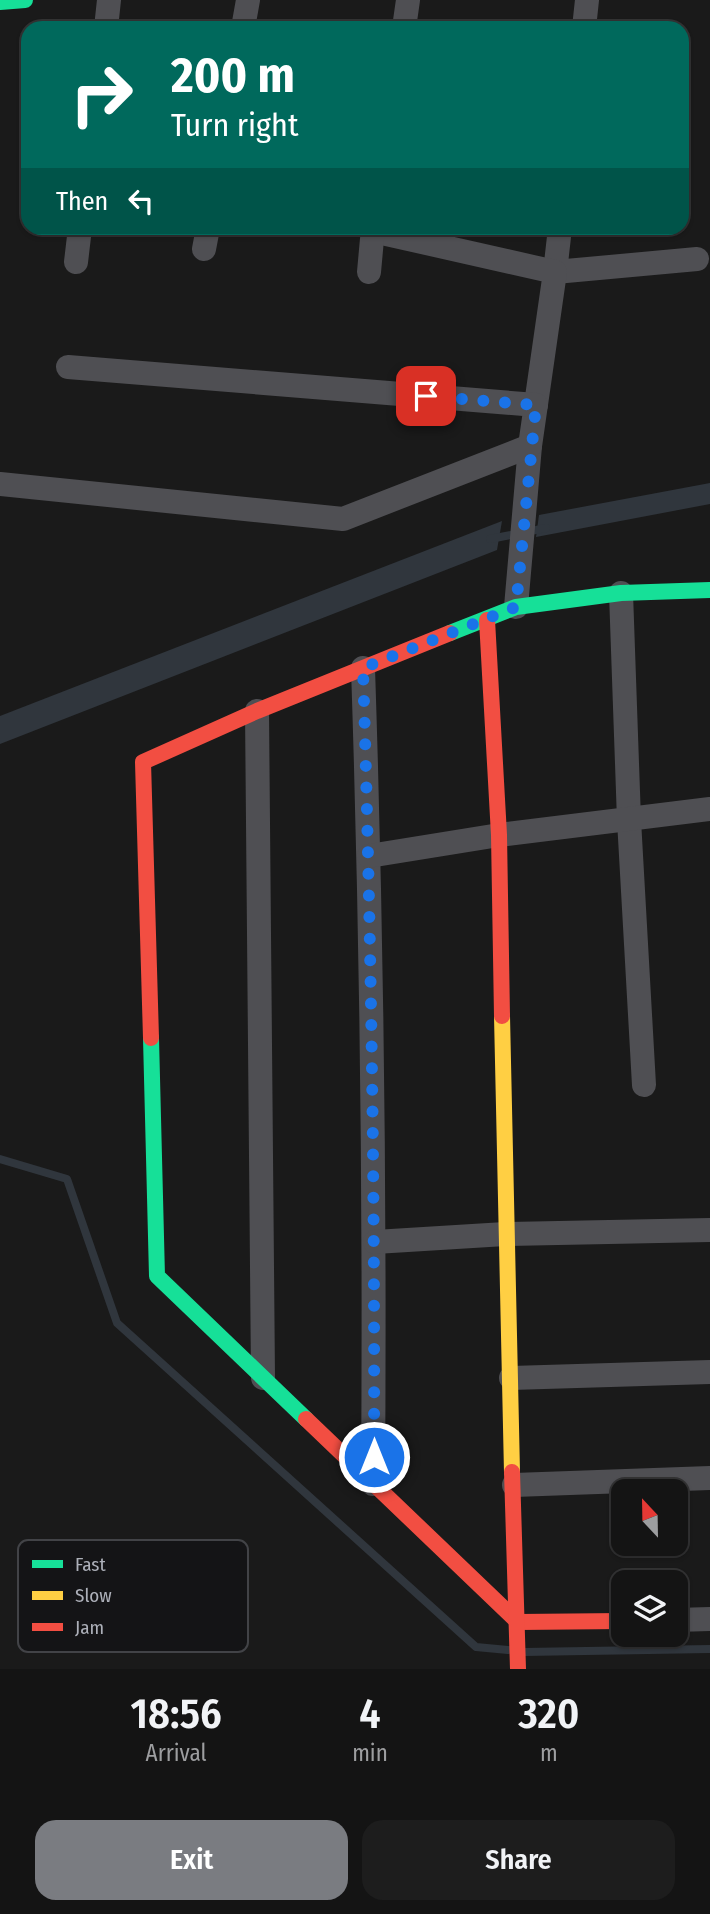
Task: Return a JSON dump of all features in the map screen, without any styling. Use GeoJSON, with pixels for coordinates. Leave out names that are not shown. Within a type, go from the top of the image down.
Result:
{"type":"FeatureCollection","features":[{"type":"Feature","properties":{"kind":"street"},"geometry":{"type":"LineString","coordinates":[[0,2],[24,0]]}},
{"type":"Feature","properties":{"kind":"street"},"geometry":{"type":"LineString","coordinates":[[107,21],[109,0]]}},
{"type":"Feature","properties":{"kind":"street"},"geometry":{"type":"LineString","coordinates":[[244,21],[248,0]]}},
{"type":"Feature","properties":{"kind":"street"},"geometry":{"type":"LineString","coordinates":[[405,21],[408,0]]}},
{"type":"Feature","properties":{"kind":"street"},"geometry":{"type":"LineString","coordinates":[[585,21],[587,0]]}},
{"type":"Feature","properties":{"kind":"street"},"geometry":{"type":"LineString","coordinates":[[76,262],[79,235]]}},
{"type":"Feature","properties":{"kind":"street"},"geometry":{"type":"LineString","coordinates":[[369,272],[372,235]]}},
{"type":"Feature","properties":{"kind":"street"},"geometry":{"type":"LineString","coordinates":[[398,235],[555,272],[697,259]]}},
{"type":"Feature","properties":{"kind":"street"},"geometry":{"type":"LineString","coordinates":[[516,607],[530,446],[560,235]]}},
{"type":"Feature","properties":{"kind":"street"},"geometry":{"type":"LineString","coordinates":[[68,367],[536,405]]}},
{"type":"Feature","properties":{"kind":"street"},"geometry":{"type":"LineString","coordinates":[[0,484],[343,519],[530,446]]}},
{"type":"Feature","properties":{"kind":"street"},"geometry":{"type":"LineString","coordinates":[[611,1620],[518,1622],[157,1276],[143,762],[257,712],[516,607],[621,593],[710,590]]}},
{"type":"Feature","properties":{"kind":"street"},"geometry":{"type":"LineString","coordinates":[[621,593],[629,820],[644,1086]]}},
{"type":"Feature","properties":{"kind":"street"},"geometry":{"type":"LineString","coordinates":[[487,620],[499,835],[505,1234],[518,1669]]}},
{"type":"Feature","properties":{"kind":"street"},"geometry":{"type":"LineString","coordinates":[[363,668],[375,1242],[373,1484]]}},
{"type":"Feature","properties":{"kind":"street"},"geometry":{"type":"LineString","coordinates":[[257,712],[263,1378]]}},
{"type":"Feature","properties":{"kind":"street"},"geometry":{"type":"LineString","coordinates":[[369,856],[499,835],[710,809]]}},
{"type":"Feature","properties":{"kind":"street"},"geometry":{"type":"LineString","coordinates":[[375,1242],[505,1234],[710,1230]]}},
{"type":"Feature","properties":{"kind":"street"},"geometry":{"type":"LineString","coordinates":[[511,1378],[710,1371]]}},
{"type":"Feature","properties":{"kind":"street"},"geometry":{"type":"LineString","coordinates":[[514,1485],[710,1478]]}},
{"type":"Feature","properties":{"kind":"street"},"geometry":{"type":"LineString","coordinates":[[688,1620],[710,1619]]}},
{"type":"Feature","properties":{"kind":"shaded area"},"geometry":{"type":"Polygon","coordinates":[[[710,483],[710,504],[536,537],[539,515],[710,483]]]}},
{"type":"Feature","properties":{"kind":"shaded area"},"geometry":{"type":"Polygon","coordinates":[[[502,521],[497,550],[0,744],[0,716],[502,521]]]}},
{"type":"Feature","properties":{"kind":"waterway"},"geometry":{"type":"LineString","coordinates":[[490,539],[546,528]]}},
{"type":"Feature","properties":{"kind":"waterway"},"geometry":{"type":"LineString","coordinates":[[0,1159],[67,1179],[117,1323],[476,1647],[508,1650]]}},
{"type":"Feature","properties":{"kind":"waterway"},"geometry":{"type":"LineString","coordinates":[[524,1652],[710,1649]]}},
{"type":"Feature","properties":{"kind":"traffic: fast"},"geometry":{"type":"LineString","coordinates":[[0,2],[25,0]]}},
{"type":"Feature","properties":{"kind":"traffic: fast"},"geometry":{"type":"LineString","coordinates":[[450,633],[516,607],[621,593],[710,590]]}},
{"type":"Feature","properties":{"kind":"traffic: fast"},"geometry":{"type":"LineString","coordinates":[[151,1038],[157,1276],[306,1419]]}},
{"type":"Feature","properties":{"kind":"traffic: slow"},"geometry":{"type":"LineString","coordinates":[[502,1016],[512,1472]]}},
{"type":"Feature","properties":{"kind":"traffic: jam"},"geometry":{"type":"LineString","coordinates":[[487,620],[499,835],[502,1016]]}},
{"type":"Feature","properties":{"kind":"traffic: jam"},"geometry":{"type":"LineString","coordinates":[[151,1038],[143,762],[257,711],[450,633]]}},
{"type":"Feature","properties":{"kind":"traffic: jam"},"geometry":{"type":"LineString","coordinates":[[306,1419],[518,1622],[611,1621]]}},
{"type":"Feature","properties":{"kind":"traffic: jam"},"geometry":{"type":"LineString","coordinates":[[512,1472],[518,1669]]}},
{"type":"Feature","properties":{"kind":"route"},"geometry":{"type":"LineString","coordinates":[[374,1457],[375,1242],[363,668],[516,607],[522,519],[536,405],[426,396]]}}]}
